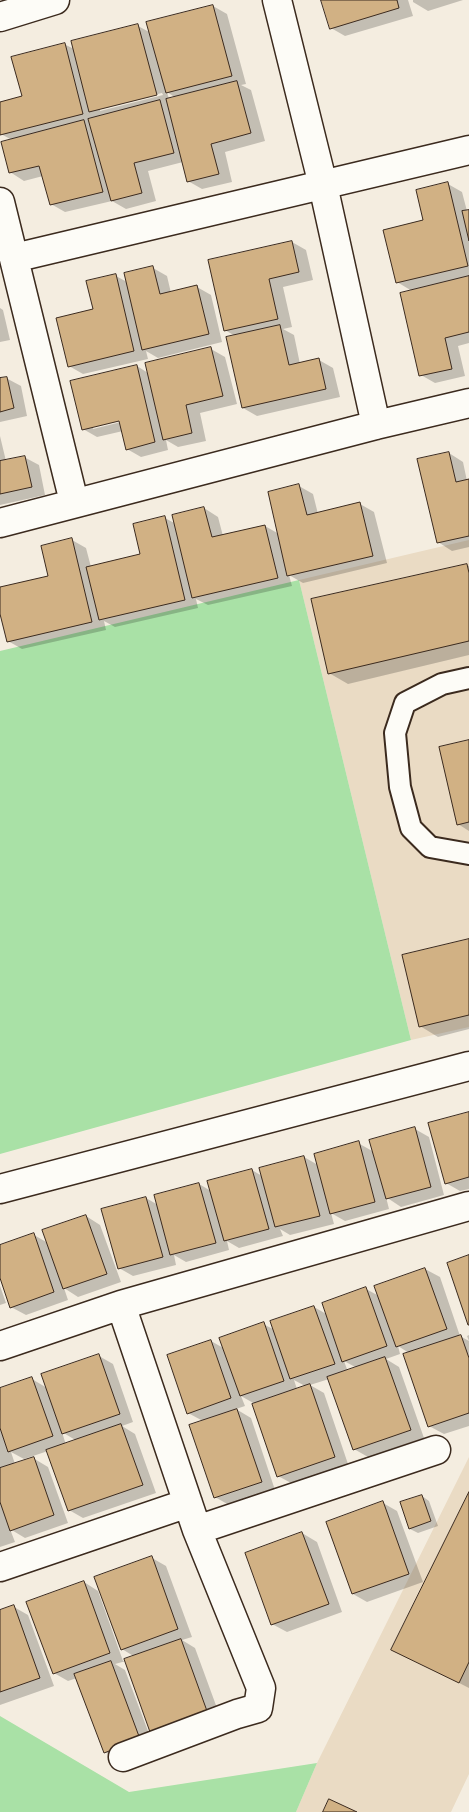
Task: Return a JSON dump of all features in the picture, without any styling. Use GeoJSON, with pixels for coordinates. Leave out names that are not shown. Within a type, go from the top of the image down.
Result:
{"type":"FeatureCollection","features":[{"type":"Feature","properties":{"kind":"street"},"geometry":{"type":"LineString","coordinates":[[0,17],[55,0]]}},
{"type":"Feature","properties":{"kind":"street"},"geometry":{"type":"LineString","coordinates":[[277,0],[323,185],[376,425]]}},
{"type":"Feature","properties":{"kind":"street"},"geometry":{"type":"LineString","coordinates":[[14,258],[469,150]]}},
{"type":"Feature","properties":{"kind":"street"},"geometry":{"type":"LineString","coordinates":[[0,202],[74,502]]}},
{"type":"Feature","properties":{"kind":"street"},"geometry":{"type":"LineString","coordinates":[[0,522],[376,425],[469,404]]}},
{"type":"Feature","properties":{"kind":"street"},"geometry":{"type":"LineString","coordinates":[[0,1189],[469,1066]]}},
{"type":"Feature","properties":{"kind":"street"},"geometry":{"type":"LineString","coordinates":[[0,1346],[121,1305],[469,1206]]}},
{"type":"Feature","properties":{"kind":"street"},"geometry":{"type":"LineString","coordinates":[[121,1305],[197,1530],[261,1688],[258,1708],[237,1714],[123,1758]]}},
{"type":"Feature","properties":{"kind":"street"},"geometry":{"type":"LineString","coordinates":[[197,1530],[436,1450]]}},
{"type":"Feature","properties":{"kind":"street"},"geometry":{"type":"LineString","coordinates":[[0,1567],[188,1503]]}},
{"type":"Feature","properties":{"kind":"lane"},"geometry":{"type":"LineString","coordinates":[[469,678],[442,684],[404,703],[395,733],[400,787],[411,828],[430,847],[469,854]]}},
{"type":"Feature","properties":{"kind":"shaded area"},"geometry":{"type":"Polygon","coordinates":[[[469,540],[469,1027],[411,1040],[299,580],[469,540]]]}},
{"type":"Feature","properties":{"kind":"shaded area"},"geometry":{"type":"Polygon","coordinates":[[[469,1457],[469,1774],[451,1812],[296,1812],[317,1763],[469,1457]]]}},
{"type":"Feature","properties":{"kind":"green space"},"geometry":{"type":"Polygon","coordinates":[[[299,580],[411,1040],[0,1154],[0,651],[299,580]]]}},
{"type":"Feature","properties":{"kind":"green space"},"geometry":{"type":"Polygon","coordinates":[[[0,1716],[129,1792],[317,1763],[296,1812],[0,1812],[0,1716]]]}},
{"type":"Feature","properties":{"kind":"building"},"geometry":{"type":"Polygon","coordinates":[[[321,0],[397,0],[399,8],[330,29],[321,0]]]}},
{"type":"Feature","properties":{"kind":"building"},"geometry":{"type":"Polygon","coordinates":[[[213,5],[232,76],[166,93],[146,22],[213,5]]]}},
{"type":"Feature","properties":{"kind":"building"},"geometry":{"type":"Polygon","coordinates":[[[138,24],[157,95],[89,112],[71,41],[138,24]]]}},
{"type":"Feature","properties":{"kind":"building"},"geometry":{"type":"Polygon","coordinates":[[[65,43],[83,114],[0,135],[0,102],[22,96],[11,57],[65,43]]]}},
{"type":"Feature","properties":{"kind":"building"},"geometry":{"type":"Polygon","coordinates":[[[237,81],[251,133],[211,144],[219,174],[187,182],[166,99],[237,81]]]}},
{"type":"Feature","properties":{"kind":"building"},"geometry":{"type":"Polygon","coordinates":[[[160,100],[174,153],[134,163],[142,193],[111,201],[88,119],[160,100]]]}},
{"type":"Feature","properties":{"kind":"building"},"geometry":{"type":"Polygon","coordinates":[[[84,120],[103,192],[50,205],[39,166],[9,173],[1,142],[84,120]]]}},
{"type":"Feature","properties":{"kind":"building"},"geometry":{"type":"Polygon","coordinates":[[[448,182],[468,266],[396,283],[383,230],[423,220],[416,190],[448,182]]]}},
{"type":"Feature","properties":{"kind":"building"},"geometry":{"type":"Polygon","coordinates":[[[469,210],[469,241],[462,211],[469,210]]]}},
{"type":"Feature","properties":{"kind":"building"},"geometry":{"type":"Polygon","coordinates":[[[292,241],[299,272],[269,279],[278,319],[224,331],[208,260],[292,241]]]}},
{"type":"Feature","properties":{"kind":"building"},"geometry":{"type":"Polygon","coordinates":[[[153,266],[160,294],[197,285],[209,334],[142,350],[124,273],[153,266]]]}},
{"type":"Feature","properties":{"kind":"building"},"geometry":{"type":"Polygon","coordinates":[[[116,274],[134,351],[68,367],[56,318],[93,309],[86,281],[116,274]]]}},
{"type":"Feature","properties":{"kind":"building"},"geometry":{"type":"Polygon","coordinates":[[[469,276],[469,332],[445,338],[452,369],[419,376],[400,293],[469,276]]]}},
{"type":"Feature","properties":{"kind":"building"},"geometry":{"type":"Polygon","coordinates":[[[280,325],[289,365],[319,358],[326,389],[242,408],[226,337],[280,325]]]}},
{"type":"Feature","properties":{"kind":"building"},"geometry":{"type":"Polygon","coordinates":[[[211,347],[223,396],[186,405],[192,433],[163,440],[145,363],[211,347]]]}},
{"type":"Feature","properties":{"kind":"building"},"geometry":{"type":"Polygon","coordinates":[[[137,365],[155,442],[126,450],[119,421],[82,430],[70,381],[137,365]]]}},
{"type":"Feature","properties":{"kind":"building"},"geometry":{"type":"Polygon","coordinates":[[[7,377],[14,408],[0,412],[0,378],[7,377]]]}},
{"type":"Feature","properties":{"kind":"building"},"geometry":{"type":"Polygon","coordinates":[[[449,452],[456,482],[469,479],[469,536],[437,543],[417,459],[449,452]]]}},
{"type":"Feature","properties":{"kind":"building"},"geometry":{"type":"Polygon","coordinates":[[[25,456],[32,487],[0,494],[0,461],[25,456]]]}},
{"type":"Feature","properties":{"kind":"building"},"geometry":{"type":"Polygon","coordinates":[[[299,484],[307,515],[360,502],[373,556],[287,576],[268,492],[299,484]]]}},
{"type":"Feature","properties":{"kind":"building"},"geometry":{"type":"Polygon","coordinates":[[[204,507],[212,537],[265,525],[278,578],[192,598],[172,515],[204,507]]]}},
{"type":"Feature","properties":{"kind":"building"},"geometry":{"type":"Polygon","coordinates":[[[165,516],[185,600],[99,620],[86,567],[140,554],[133,524],[165,516]]]}},
{"type":"Feature","properties":{"kind":"building"},"geometry":{"type":"Polygon","coordinates":[[[72,538],[92,622],[7,642],[0,614],[0,587],[48,576],[41,546],[72,538]]]}},
{"type":"Feature","properties":{"kind":"building"},"geometry":{"type":"Polygon","coordinates":[[[467,564],[469,573],[469,641],[328,674],[311,599],[467,564]]]}},
{"type":"Feature","properties":{"kind":"building"},"geometry":{"type":"Polygon","coordinates":[[[469,740],[469,822],[457,825],[439,747],[469,740]]]}},
{"type":"Feature","properties":{"kind":"building"},"geometry":{"type":"Polygon","coordinates":[[[469,939],[469,1015],[419,1027],[402,955],[469,939]]]}},
{"type":"Feature","properties":{"kind":"building"},"geometry":{"type":"Polygon","coordinates":[[[469,1112],[469,1177],[445,1184],[428,1123],[469,1112]]]}},
{"type":"Feature","properties":{"kind":"building"},"geometry":{"type":"Polygon","coordinates":[[[415,1127],[431,1187],[386,1199],[369,1140],[415,1127]]]}},
{"type":"Feature","properties":{"kind":"building"},"geometry":{"type":"Polygon","coordinates":[[[359,1141],[375,1202],[330,1214],[314,1154],[359,1141]]]}},
{"type":"Feature","properties":{"kind":"building"},"geometry":{"type":"Polygon","coordinates":[[[304,1156],[320,1216],[275,1227],[259,1168],[304,1156]]]}},
{"type":"Feature","properties":{"kind":"building"},"geometry":{"type":"Polygon","coordinates":[[[252,1169],[269,1229],[224,1241],[207,1181],[252,1169]]]}},
{"type":"Feature","properties":{"kind":"building"},"geometry":{"type":"Polygon","coordinates":[[[199,1183],[216,1243],[170,1255],[154,1195],[199,1183]]]}},
{"type":"Feature","properties":{"kind":"building"},"geometry":{"type":"Polygon","coordinates":[[[146,1197],[163,1257],[118,1269],[101,1209],[146,1197]]]}},
{"type":"Feature","properties":{"kind":"building"},"geometry":{"type":"Polygon","coordinates":[[[86,1215],[107,1274],[63,1289],[42,1230],[86,1215]]]}},
{"type":"Feature","properties":{"kind":"building"},"geometry":{"type":"Polygon","coordinates":[[[34,1233],[54,1292],[10,1308],[0,1278],[0,1245],[34,1233]]]}},
{"type":"Feature","properties":{"kind":"building"},"geometry":{"type":"Polygon","coordinates":[[[469,1255],[469,1325],[468,1325],[447,1263],[469,1255]]]}},
{"type":"Feature","properties":{"kind":"building"},"geometry":{"type":"Polygon","coordinates":[[[425,1268],[447,1329],[396,1347],[374,1286],[425,1268]]]}},
{"type":"Feature","properties":{"kind":"building"},"geometry":{"type":"Polygon","coordinates":[[[366,1287],[387,1346],[342,1362],[322,1303],[366,1287]]]}},
{"type":"Feature","properties":{"kind":"building"},"geometry":{"type":"Polygon","coordinates":[[[314,1306],[335,1364],[290,1379],[270,1321],[314,1306]]]}},
{"type":"Feature","properties":{"kind":"building"},"geometry":{"type":"Polygon","coordinates":[[[264,1322],[284,1381],[240,1396],[219,1338],[264,1322]]]}},
{"type":"Feature","properties":{"kind":"building"},"geometry":{"type":"Polygon","coordinates":[[[461,1335],[469,1358],[469,1413],[428,1427],[403,1354],[461,1335]]]}},
{"type":"Feature","properties":{"kind":"building"},"geometry":{"type":"Polygon","coordinates":[[[211,1340],[231,1398],[187,1414],[167,1355],[211,1340]]]}},
{"type":"Feature","properties":{"kind":"building"},"geometry":{"type":"Polygon","coordinates":[[[99,1354],[120,1414],[62,1434],[41,1374],[99,1354]]]}},
{"type":"Feature","properties":{"kind":"building"},"geometry":{"type":"Polygon","coordinates":[[[385,1357],[411,1430],[353,1450],[327,1377],[385,1357]]]}},
{"type":"Feature","properties":{"kind":"building"},"geometry":{"type":"Polygon","coordinates":[[[32,1377],[53,1436],[8,1452],[0,1428],[0,1388],[32,1377]]]}},
{"type":"Feature","properties":{"kind":"building"},"geometry":{"type":"Polygon","coordinates":[[[310,1384],[335,1457],[277,1477],[252,1404],[310,1384]]]}},
{"type":"Feature","properties":{"kind":"building"},"geometry":{"type":"Polygon","coordinates":[[[237,1409],[262,1482],[214,1498],[189,1425],[237,1409]]]}},
{"type":"Feature","properties":{"kind":"building"},"geometry":{"type":"Polygon","coordinates":[[[121,1424],[143,1485],[68,1511],[46,1450],[121,1424]]]}},
{"type":"Feature","properties":{"kind":"building"},"geometry":{"type":"Polygon","coordinates":[[[34,1457],[54,1515],[10,1531],[0,1502],[0,1468],[34,1457]]]}},
{"type":"Feature","properties":{"kind":"building"},"geometry":{"type":"Polygon","coordinates":[[[469,1492],[469,1662],[459,1683],[391,1650],[469,1492]]]}},
{"type":"Feature","properties":{"kind":"building"},"geometry":{"type":"Polygon","coordinates":[[[422,1495],[431,1521],[409,1529],[400,1502],[422,1495]]]}},
{"type":"Feature","properties":{"kind":"building"},"geometry":{"type":"Polygon","coordinates":[[[383,1501],[409,1574],[352,1594],[326,1522],[383,1501]]]}},
{"type":"Feature","properties":{"kind":"building"},"geometry":{"type":"Polygon","coordinates":[[[302,1532],[329,1604],[271,1625],[245,1553],[302,1532]]]}},
{"type":"Feature","properties":{"kind":"building"},"geometry":{"type":"Polygon","coordinates":[[[152,1556],[178,1629],[121,1650],[94,1577],[152,1556]]]}},
{"type":"Feature","properties":{"kind":"building"},"geometry":{"type":"Polygon","coordinates":[[[84,1581],[110,1653],[53,1674],[26,1602],[84,1581]]]}},
{"type":"Feature","properties":{"kind":"building"},"geometry":{"type":"Polygon","coordinates":[[[14,1605],[40,1678],[0,1692],[0,1610],[14,1605]]]}},
{"type":"Feature","properties":{"kind":"building"},"geometry":{"type":"Polygon","coordinates":[[[181,1639],[207,1711],[150,1732],[124,1659],[181,1639]]]}},
{"type":"Feature","properties":{"kind":"building"},"geometry":{"type":"Polygon","coordinates":[[[111,1661],[140,1739],[104,1753],[74,1674],[111,1661]]]}},
{"type":"Feature","properties":{"kind":"building"},"geometry":{"type":"Polygon","coordinates":[[[329,1799],[357,1812],[323,1812],[329,1799]]]}}]}
